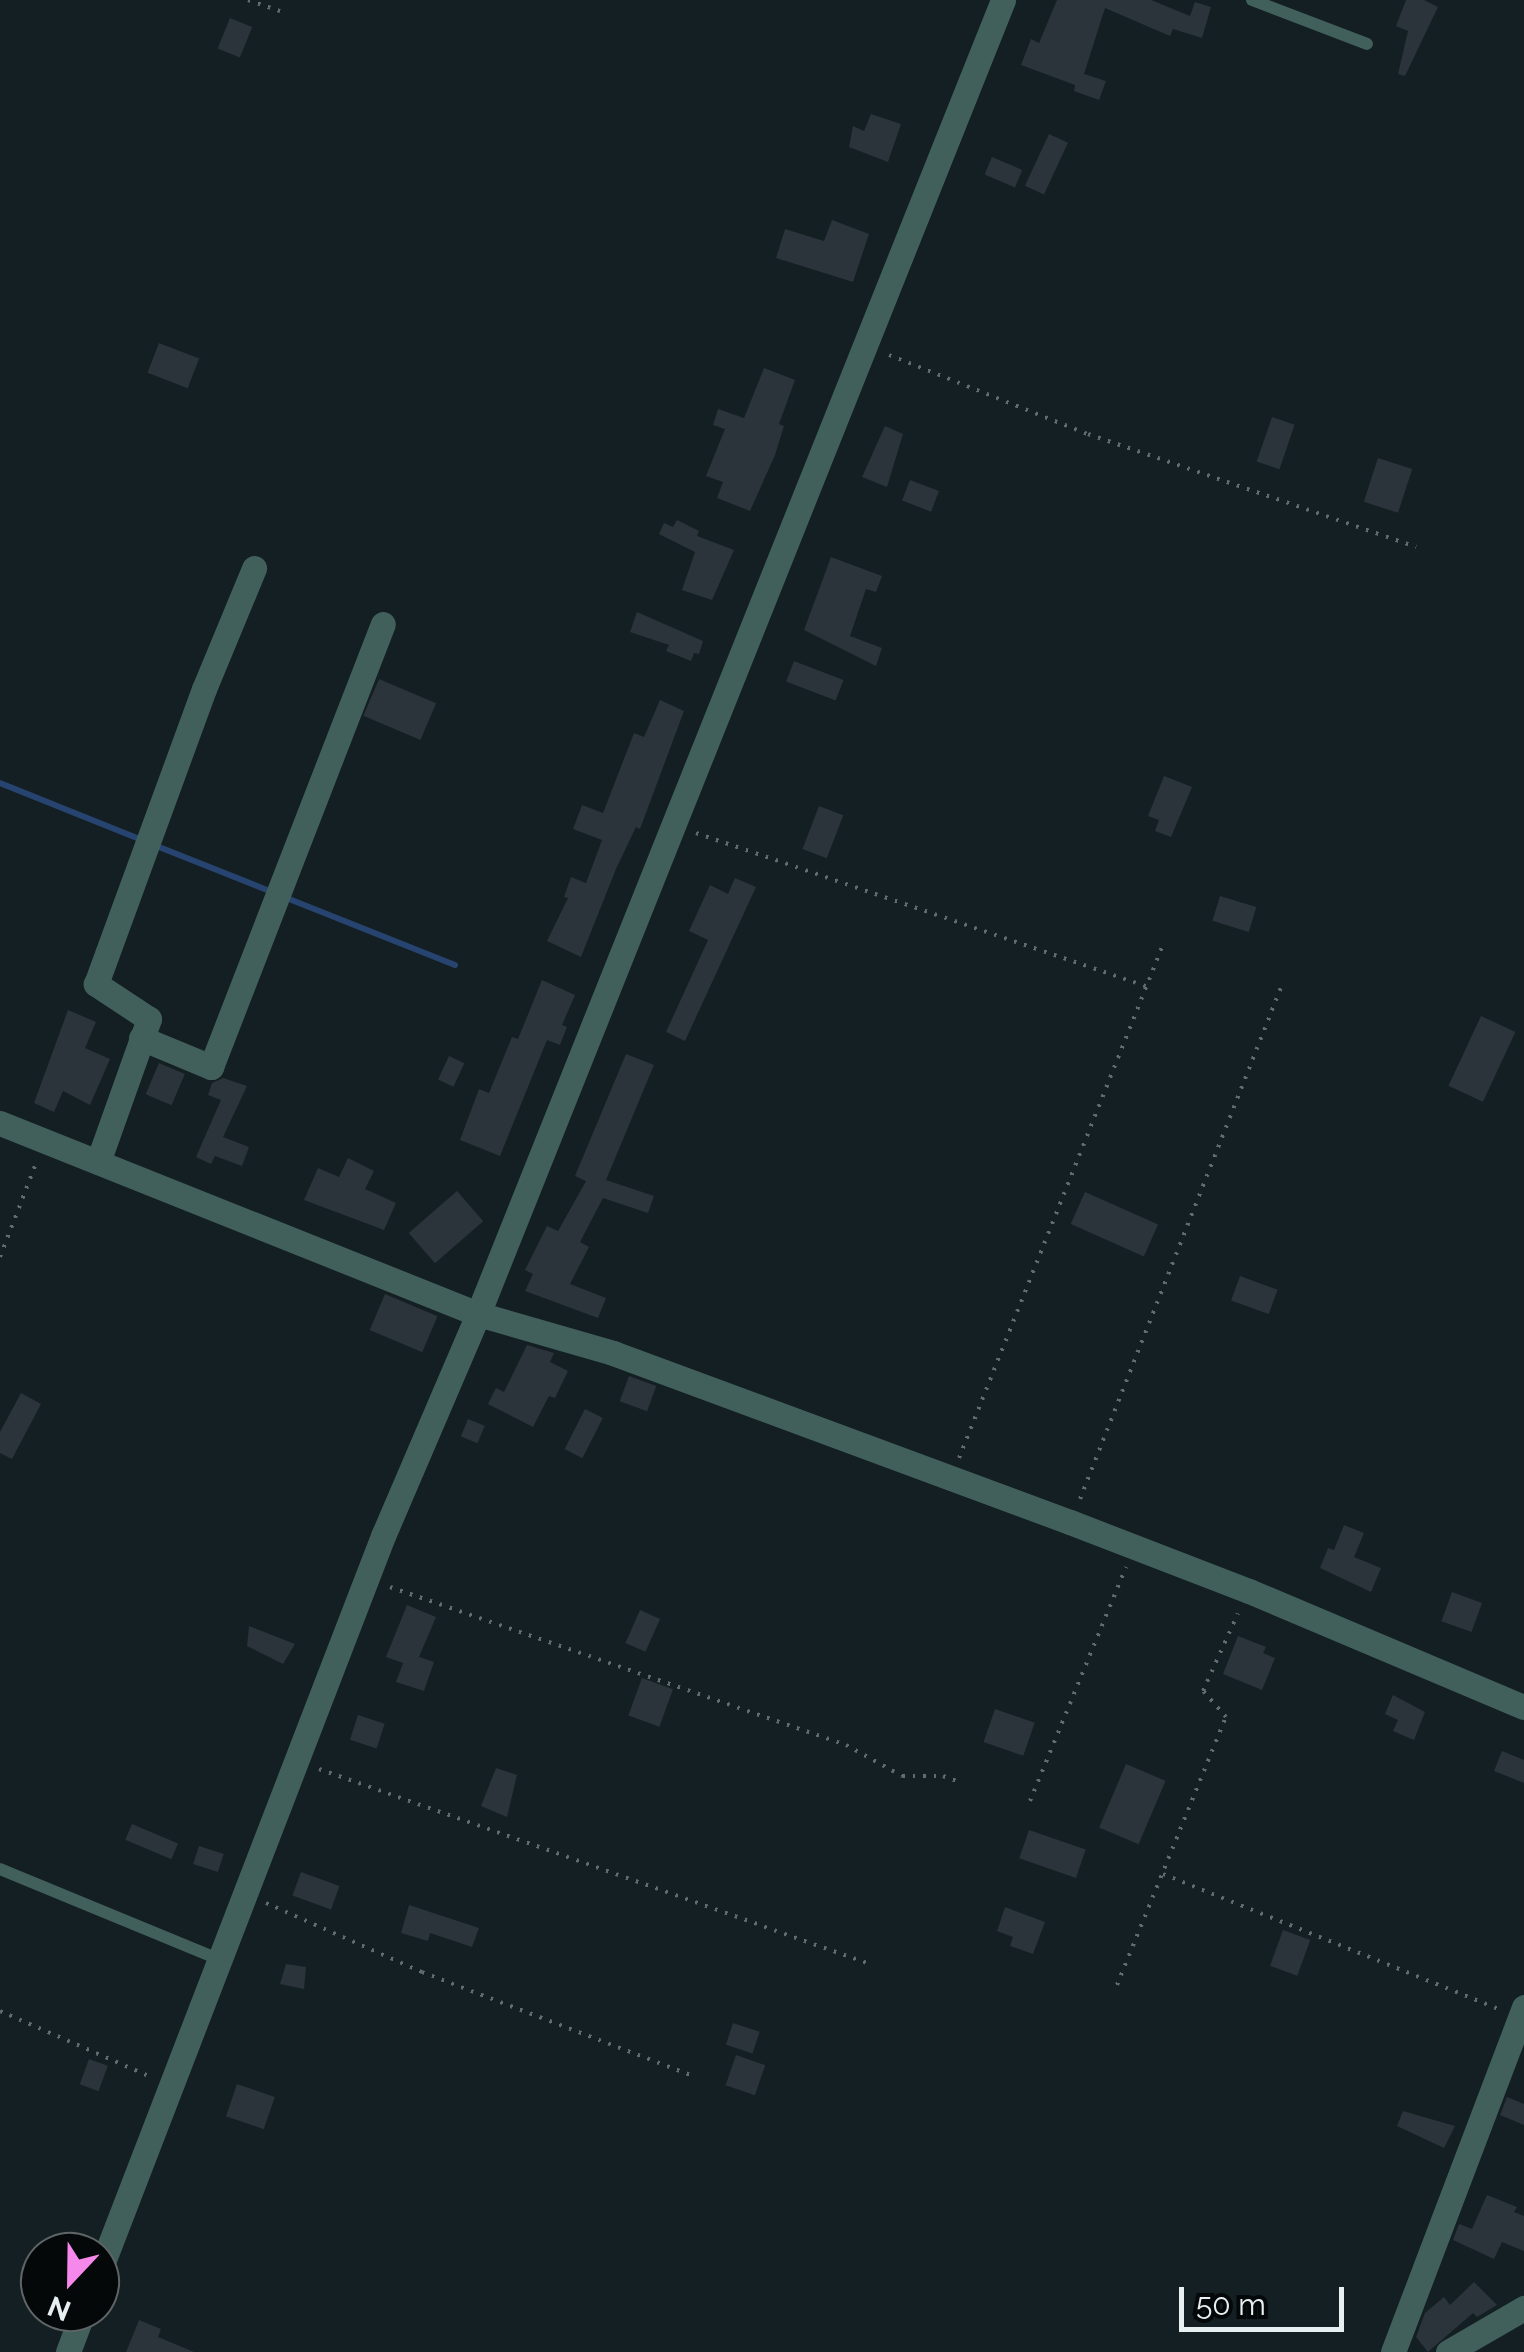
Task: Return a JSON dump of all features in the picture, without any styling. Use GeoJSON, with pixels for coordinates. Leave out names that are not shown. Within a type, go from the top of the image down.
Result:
{"type":"FeatureCollection","features":[{"type":"Feature","properties":{"kind":"street"},"geometry":{"type":"LineString","coordinates":[[114,2232],[367,1579],[478,1314],[1003,0]]}},
{"type":"Feature","properties":{"kind":"street"},"geometry":{"type":"LineString","coordinates":[[98,1162],[148,1019],[96,984],[254,568]]}},
{"type":"Feature","properties":{"kind":"street"},"geometry":{"type":"LineString","coordinates":[[141,1038],[210,1067],[383,624]]}},
{"type":"Feature","properties":{"kind":"street"},"geometry":{"type":"LineString","coordinates":[[0,1123],[478,1314],[613,1353],[1070,1522],[1249,1591],[1524,1707]]}},
{"type":"Feature","properties":{"kind":"street"},"geometry":{"type":"LineString","coordinates":[[1393,2352],[1518,2010]]}},
{"type":"Feature","properties":{"kind":"street"},"geometry":{"type":"LineString","coordinates":[[1448,2352],[1524,2308]]}},
{"type":"Feature","properties":{"kind":"lane"},"geometry":{"type":"LineString","coordinates":[[1252,0],[1367,44]]}},
{"type":"Feature","properties":{"kind":"lane"},"geometry":{"type":"LineString","coordinates":[[0,1869],[218,1959]]}},
{"type":"Feature","properties":{"kind":"path"},"geometry":{"type":"LineString","coordinates":[[248,0],[280,12]]}},
{"type":"Feature","properties":{"kind":"path"},"geometry":{"type":"LineString","coordinates":[[865,347],[1088,434],[1416,547]]}},
{"type":"Feature","properties":{"kind":"path"},"geometry":{"type":"LineString","coordinates":[[674,825],[1146,986]]}},
{"type":"Feature","properties":{"kind":"path"},"geometry":{"type":"LineString","coordinates":[[952,1477],[1162,947]]}},
{"type":"Feature","properties":{"kind":"path"},"geometry":{"type":"LineString","coordinates":[[1070,1522],[1283,982]]}},
{"type":"Feature","properties":{"kind":"path"},"geometry":{"type":"LineString","coordinates":[[0,1257],[45,1141]]}},
{"type":"Feature","properties":{"kind":"path"},"geometry":{"type":"LineString","coordinates":[[1030,1801],[1134,1548]]}},
{"type":"Feature","properties":{"kind":"path"},"geometry":{"type":"LineString","coordinates":[[367,1579],[846,1746],[902,1776],[942,1776],[962,1783]]}},
{"type":"Feature","properties":{"kind":"path"},"geometry":{"type":"LineString","coordinates":[[1116,1984],[1226,1718],[1203,1691],[1249,1591]]}},
{"type":"Feature","properties":{"kind":"path"},"geometry":{"type":"LineString","coordinates":[[296,1761],[867,1964]]}},
{"type":"Feature","properties":{"kind":"path"},"geometry":{"type":"LineString","coordinates":[[1163,1874],[1518,2010]]}},
{"type":"Feature","properties":{"kind":"path"},"geometry":{"type":"LineString","coordinates":[[244,1892],[422,1972],[693,2076]]}},
{"type":"Feature","properties":{"kind":"path"},"geometry":{"type":"LineString","coordinates":[[0,2011],[119,2059],[168,2086]]}},
{"type":"Feature","properties":{"kind":"building"},"geometry":{"type":"Polygon","coordinates":[[[1057,0],[1151,0],[1190,16],[1195,2],[1211,7],[1202,38],[1173,29],[1170,36],[1105,8],[1084,74],[1106,81],[1099,100],[1074,91],[1075,85],[1021,65],[1031,39],[1039,43],[1057,0]]]}},
{"type":"Feature","properties":{"kind":"building"},"geometry":{"type":"Polygon","coordinates":[[[1406,0],[1424,0],[1438,7],[1405,76],[1398,74],[1408,31],[1396,26],[1406,0]]]}},
{"type":"Feature","properties":{"kind":"building"},"geometry":{"type":"Polygon","coordinates":[[[230,18],[252,27],[240,58],[218,49],[230,18]]]}},
{"type":"Feature","properties":{"kind":"building"},"geometry":{"type":"Polygon","coordinates":[[[871,114],[901,124],[888,162],[849,147],[853,126],[864,131],[871,114]]]}},
{"type":"Feature","properties":{"kind":"building"},"geometry":{"type":"Polygon","coordinates":[[[1049,134],[1068,143],[1044,195],[1025,186],[1049,134]]]}},
{"type":"Feature","properties":{"kind":"building"},"geometry":{"type":"Polygon","coordinates":[[[992,157],[1022,170],[1015,187],[985,174],[992,157]]]}},
{"type":"Feature","properties":{"kind":"building"},"geometry":{"type":"Polygon","coordinates":[[[832,220],[869,234],[853,282],[776,258],[785,229],[824,241],[832,220]]]}},
{"type":"Feature","properties":{"kind":"building"},"geometry":{"type":"Polygon","coordinates":[[[159,343],[199,358],[188,388],[148,373],[159,343]]]}},
{"type":"Feature","properties":{"kind":"building"},"geometry":{"type":"Polygon","coordinates":[[[764,368],[795,380],[779,424],[784,426],[775,455],[750,511],[717,498],[723,482],[706,476],[725,429],[713,425],[718,409],[744,418],[764,368]]]}},
{"type":"Feature","properties":{"kind":"building"},"geometry":{"type":"Polygon","coordinates":[[[1272,417],[1295,425],[1279,469],[1257,461],[1272,417]]]}},
{"type":"Feature","properties":{"kind":"building"},"geometry":{"type":"Polygon","coordinates":[[[885,426],[903,434],[887,487],[862,477],[885,426]]]}},
{"type":"Feature","properties":{"kind":"building"},"geometry":{"type":"Polygon","coordinates":[[[1378,458],[1412,469],[1398,513],[1364,502],[1378,458]]]}},
{"type":"Feature","properties":{"kind":"building"},"geometry":{"type":"Polygon","coordinates":[[[910,480],[939,491],[931,512],[902,501],[910,480]]]}},
{"type":"Feature","properties":{"kind":"building"},"geometry":{"type":"Polygon","coordinates":[[[677,520],[699,531],[697,536],[734,550],[712,600],[682,590],[695,552],[659,534],[664,523],[673,527],[677,520]]]}},
{"type":"Feature","properties":{"kind":"building"},"geometry":{"type":"Polygon","coordinates":[[[831,557],[882,576],[876,592],[866,589],[850,636],[882,648],[876,666],[804,630],[831,557]]]}},
{"type":"Feature","properties":{"kind":"building"},"geometry":{"type":"Polygon","coordinates":[[[637,612],[703,641],[699,654],[694,653],[691,661],[666,651],[669,645],[630,632],[637,612]]]}},
{"type":"Feature","properties":{"kind":"building"},"geometry":{"type":"Polygon","coordinates":[[[794,661],[843,680],[836,701],[786,682],[794,661]]]}},
{"type":"Feature","properties":{"kind":"building"},"geometry":{"type":"Polygon","coordinates":[[[379,679],[436,703],[420,740],[363,716],[379,679]]]}},
{"type":"Feature","properties":{"kind":"building"},"geometry":{"type":"Polygon","coordinates":[[[660,700],[684,711],[640,829],[636,827],[616,869],[581,957],[547,941],[568,898],[564,897],[571,877],[586,883],[602,840],[573,829],[582,805],[603,813],[634,733],[644,737],[660,700]]]}},
{"type":"Feature","properties":{"kind":"building"},"geometry":{"type":"Polygon","coordinates":[[[1164,776],[1192,787],[1171,837],[1155,831],[1159,820],[1148,816],[1164,776]]]}},
{"type":"Feature","properties":{"kind":"building"},"geometry":{"type":"Polygon","coordinates":[[[819,806],[843,815],[827,858],[803,849],[819,806]]]}},
{"type":"Feature","properties":{"kind":"building"},"geometry":{"type":"Polygon","coordinates":[[[735,878],[756,887],[685,1041],[666,1032],[708,940],[689,931],[710,885],[728,894],[735,878]]]}},
{"type":"Feature","properties":{"kind":"building"},"geometry":{"type":"Polygon","coordinates":[[[1220,896],[1256,907],[1249,932],[1212,921],[1220,896]]]}},
{"type":"Feature","properties":{"kind":"building"},"geometry":{"type":"Polygon","coordinates":[[[542,980],[575,995],[562,1025],[567,1027],[560,1045],[547,1040],[500,1156],[460,1140],[479,1089],[489,1093],[512,1037],[518,1039],[542,980]]]}},
{"type":"Feature","properties":{"kind":"building"},"geometry":{"type":"Polygon","coordinates":[[[68,1010],[96,1022],[85,1048],[110,1059],[90,1105],[63,1091],[54,1112],[34,1103],[68,1010]]]}},
{"type":"Feature","properties":{"kind":"building"},"geometry":{"type":"Polygon","coordinates":[[[1481,1016],[1515,1032],[1483,1102],[1448,1086],[1481,1016]]]}},
{"type":"Feature","properties":{"kind":"building"},"geometry":{"type":"Polygon","coordinates":[[[626,1054],[654,1065],[606,1180],[654,1196],[648,1213],[603,1198],[580,1242],[589,1247],[570,1284],[606,1298],[598,1318],[525,1291],[533,1274],[525,1270],[547,1226],[558,1231],[586,1181],[575,1176],[626,1054]]]}},
{"type":"Feature","properties":{"kind":"building"},"geometry":{"type":"Polygon","coordinates":[[[449,1056],[464,1063],[453,1087],[438,1080],[449,1056]]]}},
{"type":"Feature","properties":{"kind":"building"},"geometry":{"type":"Polygon","coordinates":[[[159,1063],[185,1074],[171,1105],[146,1094],[159,1063]]]}},
{"type":"Feature","properties":{"kind":"building"},"geometry":{"type":"Polygon","coordinates":[[[223,1078],[247,1086],[223,1137],[249,1147],[242,1166],[215,1156],[211,1164],[196,1157],[221,1100],[208,1095],[212,1083],[223,1078]]]}},
{"type":"Feature","properties":{"kind":"building"},"geometry":{"type":"Polygon","coordinates":[[[348,1158],[374,1171],[365,1189],[396,1203],[384,1230],[304,1200],[318,1168],[339,1177],[348,1158]]]}},
{"type":"Feature","properties":{"kind":"building"},"geometry":{"type":"Polygon","coordinates":[[[457,1191],[483,1221],[435,1263],[409,1233],[457,1191]]]}},
{"type":"Feature","properties":{"kind":"building"},"geometry":{"type":"Polygon","coordinates":[[[1085,1192],[1158,1225],[1144,1257],[1071,1224],[1085,1192]]]}},
{"type":"Feature","properties":{"kind":"building"},"geometry":{"type":"Polygon","coordinates":[[[1240,1276],[1278,1290],[1269,1314],[1231,1300],[1240,1276]]]}},
{"type":"Feature","properties":{"kind":"building"},"geometry":{"type":"Polygon","coordinates":[[[385,1294],[437,1316],[422,1352],[370,1330],[385,1294]]]}},
{"type":"Feature","properties":{"kind":"building"},"geometry":{"type":"Polygon","coordinates":[[[527,1345],[554,1353],[550,1362],[568,1371],[555,1398],[549,1396],[533,1427],[488,1404],[496,1388],[504,1392],[527,1345]]]}},
{"type":"Feature","properties":{"kind":"building"},"geometry":{"type":"Polygon","coordinates":[[[629,1376],[656,1386],[647,1411],[620,1401],[629,1376]]]}},
{"type":"Feature","properties":{"kind":"building"},"geometry":{"type":"Polygon","coordinates":[[[21,1393],[41,1404],[12,1459],[0,1453],[0,1432],[21,1393]]]}},
{"type":"Feature","properties":{"kind":"building"},"geometry":{"type":"Polygon","coordinates":[[[585,1409],[603,1418],[582,1458],[565,1449],[585,1409]]]}},
{"type":"Feature","properties":{"kind":"building"},"geometry":{"type":"Polygon","coordinates":[[[468,1419],[485,1426],[478,1443],[461,1437],[468,1419]]]}},
{"type":"Feature","properties":{"kind":"building"},"geometry":{"type":"Polygon","coordinates":[[[1344,1525],[1364,1533],[1354,1557],[1381,1568],[1371,1592],[1320,1568],[1328,1548],[1334,1550],[1344,1525]]]}},
{"type":"Feature","properties":{"kind":"building"},"geometry":{"type":"Polygon","coordinates":[[[1452,1592],[1482,1603],[1471,1632],[1441,1621],[1452,1592]]]}},
{"type":"Feature","properties":{"kind":"building"},"geometry":{"type":"Polygon","coordinates":[[[407,1605],[436,1617],[419,1657],[434,1662],[424,1691],[396,1682],[403,1663],[386,1657],[407,1605]]]}},
{"type":"Feature","properties":{"kind":"building"},"geometry":{"type":"Polygon","coordinates":[[[640,1610],[660,1619],[645,1652],[625,1643],[640,1610]]]}},
{"type":"Feature","properties":{"kind":"building"},"geometry":{"type":"Polygon","coordinates":[[[249,1626],[295,1644],[283,1664],[247,1646],[249,1626]]]}},
{"type":"Feature","properties":{"kind":"building"},"geometry":{"type":"Polygon","coordinates":[[[1238,1636],[1266,1647],[1263,1653],[1275,1658],[1262,1690],[1223,1674],[1238,1636]]]}},
{"type":"Feature","properties":{"kind":"building"},"geometry":{"type":"Polygon","coordinates":[[[642,1678],[673,1689],[659,1727],[628,1716],[642,1678]]]}},
{"type":"Feature","properties":{"kind":"building"},"geometry":{"type":"Polygon","coordinates":[[[1393,1695],[1425,1712],[1414,1740],[1393,1731],[1398,1720],[1385,1714],[1393,1695]]]}},
{"type":"Feature","properties":{"kind":"building"},"geometry":{"type":"Polygon","coordinates":[[[995,1709],[1035,1723],[1023,1756],[984,1742],[995,1709]]]}},
{"type":"Feature","properties":{"kind":"building"},"geometry":{"type":"Polygon","coordinates":[[[358,1715],[385,1724],[377,1748],[350,1740],[358,1715]]]}},
{"type":"Feature","properties":{"kind":"building"},"geometry":{"type":"Polygon","coordinates":[[[1502,1751],[1524,1760],[1524,1783],[1494,1771],[1502,1751]]]}},
{"type":"Feature","properties":{"kind":"building"},"geometry":{"type":"Polygon","coordinates":[[[1126,1764],[1166,1781],[1139,1844],[1099,1828],[1126,1764]]]}},
{"type":"Feature","properties":{"kind":"building"},"geometry":{"type":"Polygon","coordinates":[[[496,1768],[517,1775],[507,1817],[481,1806],[496,1768]]]}},
{"type":"Feature","properties":{"kind":"building"},"geometry":{"type":"Polygon","coordinates":[[[132,1824],[178,1844],[171,1859],[125,1840],[132,1824]]]}},
{"type":"Feature","properties":{"kind":"building"},"geometry":{"type":"Polygon","coordinates":[[[1029,1830],[1086,1850],[1076,1878],[1019,1858],[1029,1830]]]}},
{"type":"Feature","properties":{"kind":"building"},"geometry":{"type":"Polygon","coordinates":[[[199,1846],[224,1854],[218,1872],[193,1864],[199,1846]]]}},
{"type":"Feature","properties":{"kind":"building"},"geometry":{"type":"Polygon","coordinates":[[[301,1872],[340,1886],[331,1910],[292,1895],[301,1872]]]}},
{"type":"Feature","properties":{"kind":"building"},"geometry":{"type":"Polygon","coordinates":[[[409,1905],[479,1928],[472,1947],[430,1933],[428,1941],[401,1933],[409,1905]]]}},
{"type":"Feature","properties":{"kind":"building"},"geometry":{"type":"Polygon","coordinates":[[[1005,1907],[1045,1922],[1033,1954],[1010,1946],[1013,1937],[997,1931],[1005,1907]]]}},
{"type":"Feature","properties":{"kind":"building"},"geometry":{"type":"Polygon","coordinates":[[[1283,1930],[1310,1940],[1297,1976],[1270,1966],[1283,1930]]]}},
{"type":"Feature","properties":{"kind":"building"},"geometry":{"type":"Polygon","coordinates":[[[286,1964],[306,1967],[304,1989],[280,1984],[286,1964]]]}},
{"type":"Feature","properties":{"kind":"building"},"geometry":{"type":"Polygon","coordinates":[[[733,2023],[760,2032],[753,2054],[726,2045],[733,2023]]]}},
{"type":"Feature","properties":{"kind":"building"},"geometry":{"type":"Polygon","coordinates":[[[736,2055],[765,2065],[755,2095],[726,2085],[736,2055]]]}},
{"type":"Feature","properties":{"kind":"building"},"geometry":{"type":"Polygon","coordinates":[[[89,2059],[108,2066],[99,2091],[80,2084],[89,2059]]]}},
{"type":"Feature","properties":{"kind":"building"},"geometry":{"type":"Polygon","coordinates":[[[237,2084],[275,2097],[264,2129],[226,2116],[237,2084]]]}},
{"type":"Feature","properties":{"kind":"building"},"geometry":{"type":"Polygon","coordinates":[[[1507,2097],[1524,2104],[1524,2125],[1500,2115],[1507,2097]]]}},
{"type":"Feature","properties":{"kind":"building"},"geometry":{"type":"Polygon","coordinates":[[[1403,2111],[1455,2126],[1444,2148],[1397,2126],[1403,2111]]]}},
{"type":"Feature","properties":{"kind":"building"},"geometry":{"type":"Polygon","coordinates":[[[1487,2195],[1517,2207],[1514,2212],[1524,2216],[1524,2251],[1502,2242],[1494,2259],[1453,2240],[1459,2224],[1472,2229],[1487,2195]]]}},
{"type":"Feature","properties":{"kind":"building"},"geometry":{"type":"Polygon","coordinates":[[[1474,2282],[1497,2305],[1477,2317],[1473,2313],[1428,2352],[1416,2337],[1425,2313],[1444,2297],[1450,2305],[1474,2282]]]}},
{"type":"Feature","properties":{"kind":"building"},"geometry":{"type":"Polygon","coordinates":[[[139,2320],[161,2329],[158,2337],[194,2352],[126,2352],[139,2320]]]}},
{"type":"Feature","properties":{"kind":"waterway"},"geometry":{"type":"LineString","coordinates":[[0,783],[142,840]]}},
{"type":"Feature","properties":{"kind":"waterway"},"geometry":{"type":"LineString","coordinates":[[154,845],[272,892]]}},
{"type":"Feature","properties":{"kind":"waterway"},"geometry":{"type":"LineString","coordinates":[[284,897],[455,965]]}}]}
